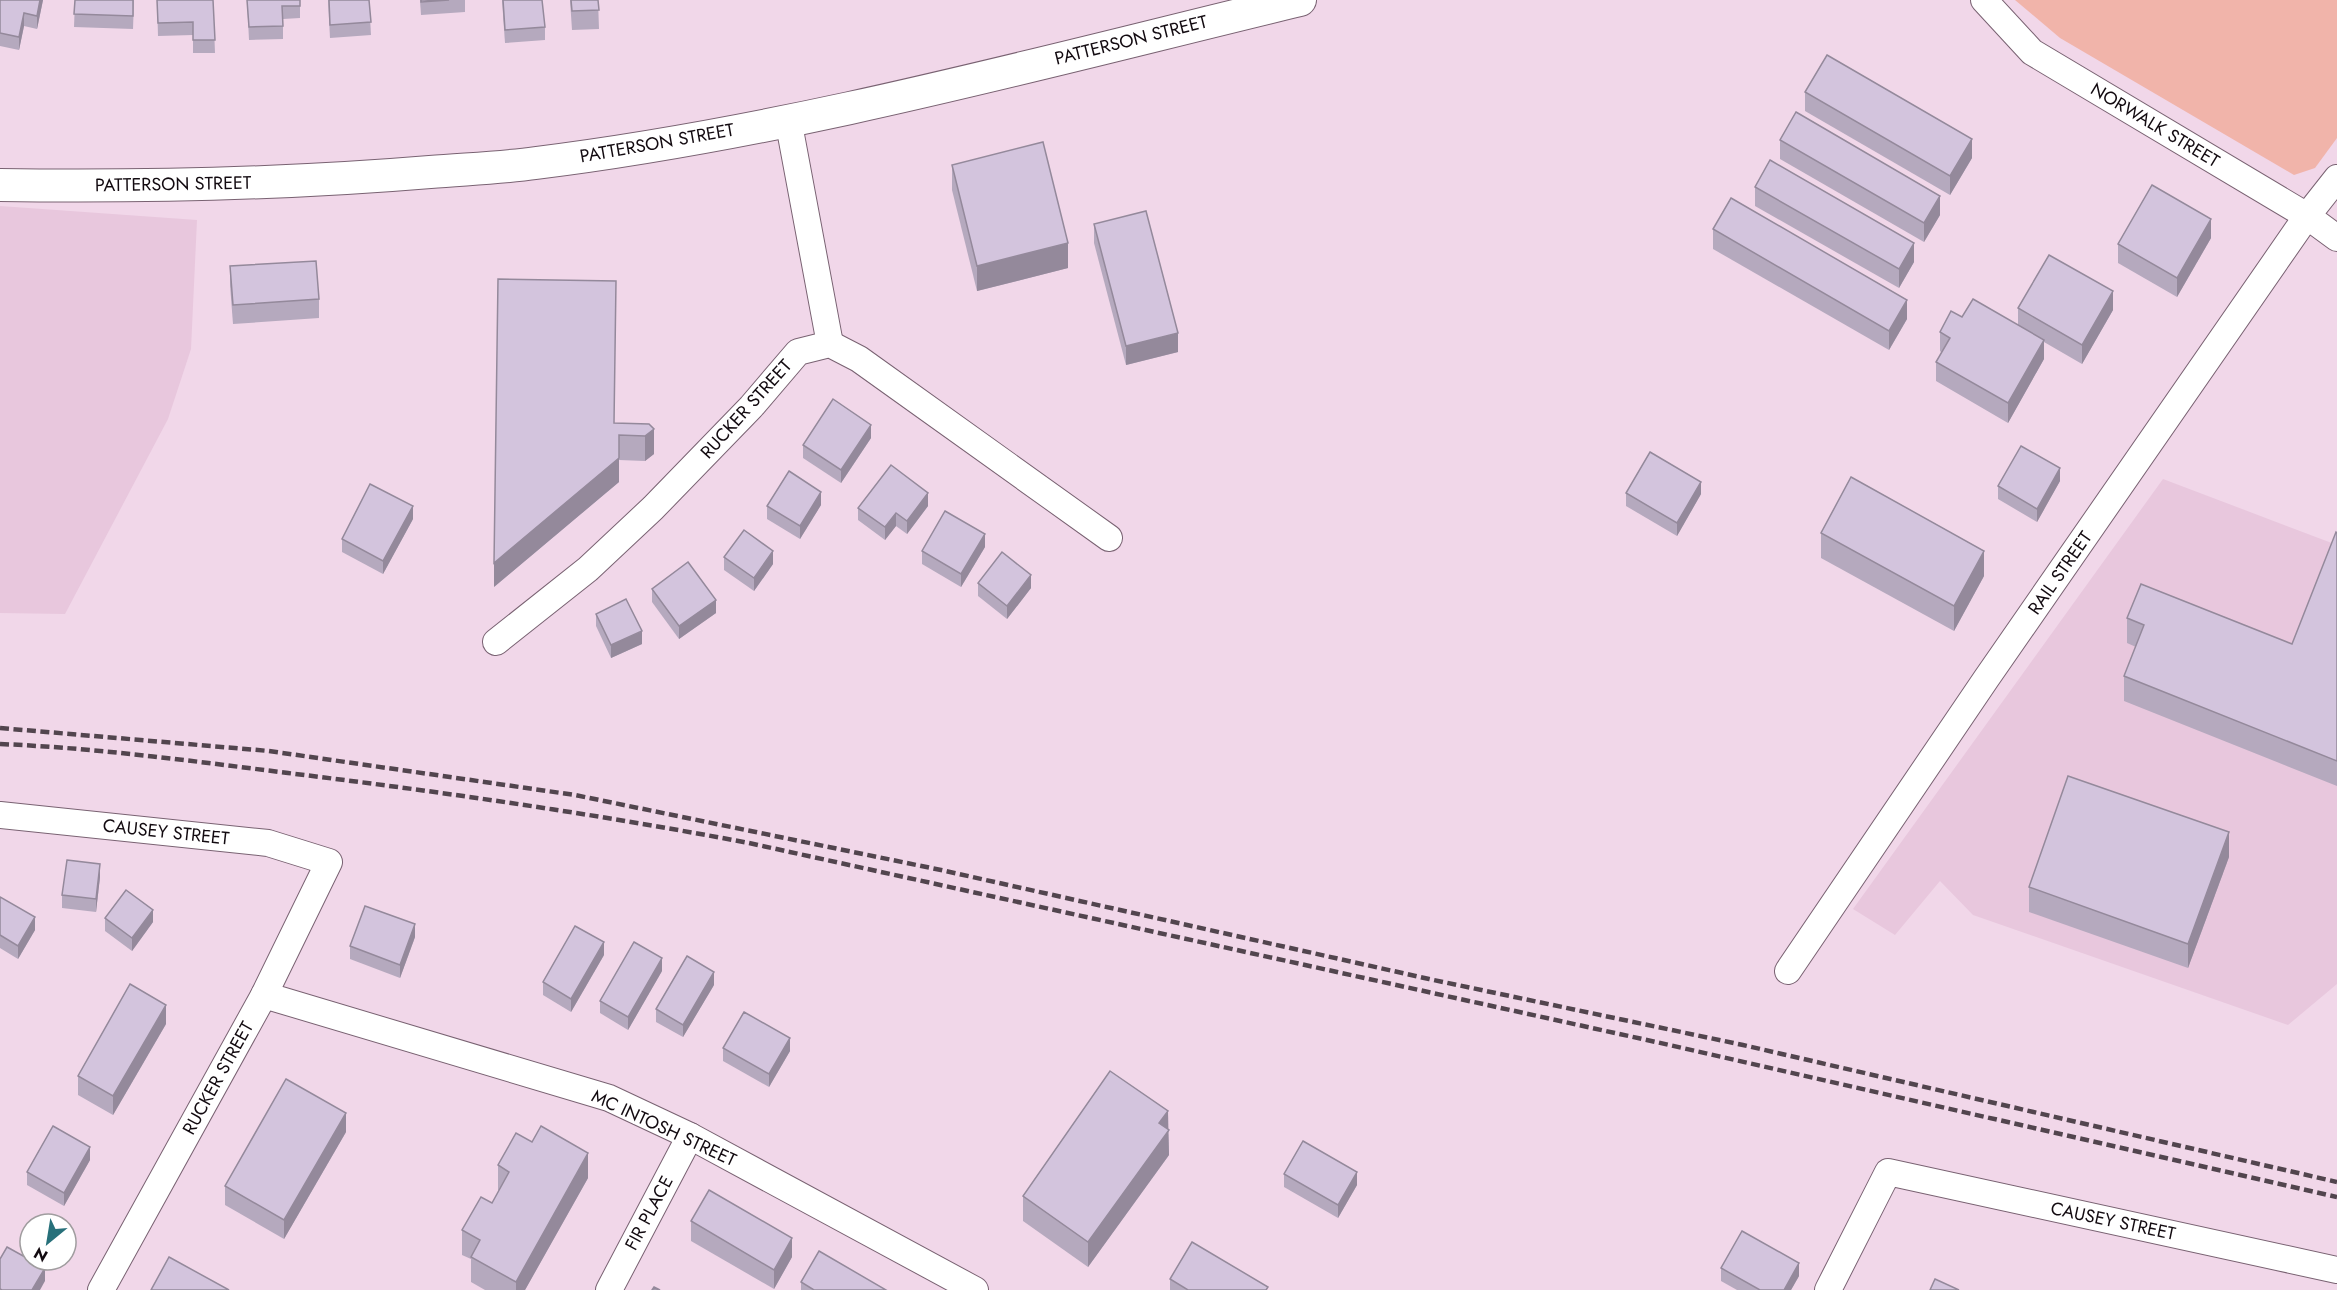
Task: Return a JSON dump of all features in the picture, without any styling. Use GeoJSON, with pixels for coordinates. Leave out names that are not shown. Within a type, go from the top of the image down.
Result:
{"type":"FeatureCollection","features":[{"type":"Feature","properties":{"kind":"main road","name":"PATTERSON STREET"},"geometry":{"type":"LineString","coordinates":[[0,185],[120,187],[325,180],[502,166],[690,140],[925,90],[1300,0]]}},
{"type":"Feature","properties":{"kind":"street","name":"NORWALK STREET"},"geometry":{"type":"LineString","coordinates":[[1984,0],[2032,52],[2307,216],[2337,238]]}},
{"type":"Feature","properties":{"kind":"street"},"geometry":{"type":"LineString","coordinates":[[788,119],[830,344],[859,359],[1109,538]]}},
{"type":"Feature","properties":{"kind":"street","name":"RAIL STREET"},"geometry":{"type":"LineString","coordinates":[[1788,971],[1993,669],[2307,216],[2337,178]]}},
{"type":"Feature","properties":{"kind":"street","name":"RUCKER STREET"},"geometry":{"type":"LineString","coordinates":[[496,642],[588,569],[653,508],[751,407],[798,352],[830,344]]}},
{"type":"Feature","properties":{"kind":"street","name":"CAUSEY STREET"},"geometry":{"type":"LineString","coordinates":[[0,814],[268,843],[330,862]]}},
{"type":"Feature","properties":{"kind":"street","name":"RUCKER STREET"},"geometry":{"type":"LineString","coordinates":[[101,1290],[264,995],[330,862]]}},
{"type":"Feature","properties":{"kind":"street","name":"MC INTOSH STREET"},"geometry":{"type":"LineString","coordinates":[[264,995],[609,1098],[690,1136],[975,1290]]}},
{"type":"Feature","properties":{"kind":"street","name":"FIR PLACE"},"geometry":{"type":"LineString","coordinates":[[609,1290],[690,1136]]}},
{"type":"Feature","properties":{"kind":"street","name":"CAUSEY STREET"},"geometry":{"type":"LineString","coordinates":[[1828,1290],[1888,1172],[2337,1270]]}},
{"type":"Feature","properties":{"kind":"shaded area"},"geometry":{"type":"Polygon","coordinates":[[[2015,0],[2337,0],[2337,138],[2315,168],[2294,175],[2060,38],[2015,0]]]}},
{"type":"Feature","properties":{"kind":"shaded area"},"geometry":{"type":"Polygon","coordinates":[[[0,206],[197,220],[191,349],[168,419],[65,614],[0,613],[0,206]]]}},
{"type":"Feature","properties":{"kind":"shaded area"},"geometry":{"type":"Polygon","coordinates":[[[2163,479],[2337,545],[2337,984],[2288,1025],[1973,915],[1940,881],[1895,935],[1853,909],[2163,479]]]}},
{"type":"Feature","properties":{"kind":"building"},"geometry":{"type":"Polygon","coordinates":[[[0,0],[40,0],[37,16],[24,13],[19,37],[0,33],[0,0]]]}},
{"type":"Feature","properties":{"kind":"building"},"geometry":{"type":"Polygon","coordinates":[[[75,0],[133,0],[133,16],[74,14],[75,0]]]}},
{"type":"Feature","properties":{"kind":"building"},"geometry":{"type":"Polygon","coordinates":[[[157,0],[213,0],[215,40],[193,40],[193,22],[158,23],[157,0]]]}},
{"type":"Feature","properties":{"kind":"building"},"geometry":{"type":"Polygon","coordinates":[[[247,0],[300,0],[300,6],[282,6],[283,26],[249,27],[247,0]]]}},
{"type":"Feature","properties":{"kind":"building"},"geometry":{"type":"Polygon","coordinates":[[[329,0],[369,0],[371,22],[330,25],[329,0]]]}},
{"type":"Feature","properties":{"kind":"building"},"geometry":{"type":"Polygon","coordinates":[[[421,0],[449,0],[421,2],[421,0]]]}},
{"type":"Feature","properties":{"kind":"building"},"geometry":{"type":"Polygon","coordinates":[[[503,0],[542,0],[545,27],[505,30],[503,0]]]}},
{"type":"Feature","properties":{"kind":"building"},"geometry":{"type":"Polygon","coordinates":[[[571,0],[598,0],[599,10],[572,11],[571,0]]]}},
{"type":"Feature","properties":{"kind":"building"},"geometry":{"type":"Polygon","coordinates":[[[1827,55],[1972,139],[1950,176],[1805,92],[1827,55]]]}},
{"type":"Feature","properties":{"kind":"building"},"geometry":{"type":"Polygon","coordinates":[[[1796,112],[1940,196],[1924,223],[1780,140],[1796,112]]]}},
{"type":"Feature","properties":{"kind":"building"},"geometry":{"type":"Polygon","coordinates":[[[1043,142],[1068,243],[977,266],[952,165],[1043,142]]]}},
{"type":"Feature","properties":{"kind":"building"},"geometry":{"type":"Polygon","coordinates":[[[1770,160],[1914,243],[1899,269],[1755,187],[1770,160]]]}},
{"type":"Feature","properties":{"kind":"building"},"geometry":{"type":"Polygon","coordinates":[[[2152,185],[2211,219],[2177,278],[2118,244],[2152,185]]]}},
{"type":"Feature","properties":{"kind":"building"},"geometry":{"type":"Polygon","coordinates":[[[1731,198],[1907,300],[1889,331],[1713,229],[1731,198]]]}},
{"type":"Feature","properties":{"kind":"building"},"geometry":{"type":"Polygon","coordinates":[[[1146,211],[1178,333],[1126,346],[1094,224],[1146,211]]]}},
{"type":"Feature","properties":{"kind":"building"},"geometry":{"type":"Polygon","coordinates":[[[2049,255],[2113,291],[2082,345],[2018,308],[2049,255]]]}},
{"type":"Feature","properties":{"kind":"building"},"geometry":{"type":"Polygon","coordinates":[[[316,261],[319,299],[233,305],[230,266],[316,261]]]}},
{"type":"Feature","properties":{"kind":"building"},"geometry":{"type":"Polygon","coordinates":[[[498,279],[616,281],[614,423],[649,424],[654,429],[645,436],[619,435],[619,458],[494,563],[498,279]]]}},
{"type":"Feature","properties":{"kind":"building"},"geometry":{"type":"Polygon","coordinates":[[[1973,299],[2044,340],[2008,403],[1936,362],[1950,338],[1940,332],[1951,311],[1962,317],[1973,299]]]}},
{"type":"Feature","properties":{"kind":"building"},"geometry":{"type":"Polygon","coordinates":[[[833,399],[871,425],[841,470],[803,445],[833,399]]]}},
{"type":"Feature","properties":{"kind":"building"},"geometry":{"type":"Polygon","coordinates":[[[2021,446],[2060,468],[2037,509],[1998,486],[2021,446]]]}},
{"type":"Feature","properties":{"kind":"building"},"geometry":{"type":"Polygon","coordinates":[[[1650,452],[1701,482],[1677,523],[1626,493],[1650,452]]]}},
{"type":"Feature","properties":{"kind":"building"},"geometry":{"type":"Polygon","coordinates":[[[891,465],[928,493],[907,521],[896,513],[885,527],[858,508],[891,465]]]}},
{"type":"Feature","properties":{"kind":"building"},"geometry":{"type":"Polygon","coordinates":[[[789,471],[821,492],[800,526],[767,506],[789,471]]]}},
{"type":"Feature","properties":{"kind":"building"},"geometry":{"type":"Polygon","coordinates":[[[1851,477],[1984,551],[1954,606],[1821,533],[1851,477]]]}},
{"type":"Feature","properties":{"kind":"building"},"geometry":{"type":"Polygon","coordinates":[[[370,484],[413,506],[383,561],[342,539],[370,484]]]}},
{"type":"Feature","properties":{"kind":"building"},"geometry":{"type":"Polygon","coordinates":[[[945,511],[985,534],[961,574],[922,551],[945,511]]]}},
{"type":"Feature","properties":{"kind":"building"},"geometry":{"type":"Polygon","coordinates":[[[744,530],[773,551],[754,578],[724,557],[744,530]]]}},
{"type":"Feature","properties":{"kind":"building"},"geometry":{"type":"Polygon","coordinates":[[[2336,532],[2337,761],[2124,676],[2144,625],[2127,618],[2141,584],[2292,644],[2336,532]]]}},
{"type":"Feature","properties":{"kind":"building"},"geometry":{"type":"Polygon","coordinates":[[[1002,552],[1031,575],[1007,606],[978,583],[1002,552]]]}},
{"type":"Feature","properties":{"kind":"building"},"geometry":{"type":"Polygon","coordinates":[[[688,562],[716,600],[679,626],[652,589],[688,562]]]}},
{"type":"Feature","properties":{"kind":"building"},"geometry":{"type":"Polygon","coordinates":[[[626,599],[642,631],[611,645],[596,614],[626,599]]]}},
{"type":"Feature","properties":{"kind":"building"},"geometry":{"type":"Polygon","coordinates":[[[2068,776],[2229,832],[2188,944],[2029,887],[2068,776]]]}},
{"type":"Feature","properties":{"kind":"building"},"geometry":{"type":"Polygon","coordinates":[[[67,860],[100,864],[96,899],[62,895],[67,860]]]}},
{"type":"Feature","properties":{"kind":"building"},"geometry":{"type":"Polygon","coordinates":[[[126,890],[153,910],[132,938],[105,918],[126,890]]]}},
{"type":"Feature","properties":{"kind":"building"},"geometry":{"type":"Polygon","coordinates":[[[0,897],[35,917],[18,946],[0,935],[0,897]]]}},
{"type":"Feature","properties":{"kind":"building"},"geometry":{"type":"Polygon","coordinates":[[[365,906],[415,924],[400,965],[350,946],[365,906]]]}},
{"type":"Feature","properties":{"kind":"building"},"geometry":{"type":"Polygon","coordinates":[[[575,926],[604,942],[571,999],[543,982],[575,926]]]}},
{"type":"Feature","properties":{"kind":"building"},"geometry":{"type":"Polygon","coordinates":[[[634,942],[662,958],[628,1017],[600,1001],[634,942]]]}},
{"type":"Feature","properties":{"kind":"building"},"geometry":{"type":"Polygon","coordinates":[[[687,956],[714,972],[683,1025],[656,1009],[687,956]]]}},
{"type":"Feature","properties":{"kind":"building"},"geometry":{"type":"Polygon","coordinates":[[[130,984],[166,1005],[113,1096],[78,1076],[130,984]]]}},
{"type":"Feature","properties":{"kind":"building"},"geometry":{"type":"Polygon","coordinates":[[[744,1012],[790,1038],[769,1074],[723,1048],[744,1012]]]}},
{"type":"Feature","properties":{"kind":"building"},"geometry":{"type":"Polygon","coordinates":[[[1110,1071],[1168,1111],[1159,1123],[1169,1130],[1088,1242],[1023,1196],[1110,1071]]]}},
{"type":"Feature","properties":{"kind":"building"},"geometry":{"type":"Polygon","coordinates":[[[286,1079],[346,1113],[284,1220],[225,1186],[286,1079]]]}},
{"type":"Feature","properties":{"kind":"building"},"geometry":{"type":"Polygon","coordinates":[[[53,1126],[90,1147],[64,1193],[27,1172],[53,1126]]]}},
{"type":"Feature","properties":{"kind":"building"},"geometry":{"type":"Polygon","coordinates":[[[541,1126],[588,1153],[516,1282],[471,1257],[480,1240],[462,1230],[481,1197],[492,1203],[509,1172],[498,1165],[516,1133],[532,1142],[541,1126]]]}},
{"type":"Feature","properties":{"kind":"building"},"geometry":{"type":"Polygon","coordinates":[[[1303,1141],[1357,1172],[1338,1205],[1284,1174],[1303,1141]]]}},
{"type":"Feature","properties":{"kind":"building"},"geometry":{"type":"Polygon","coordinates":[[[709,1190],[792,1238],[774,1270],[691,1221],[709,1190]]]}},
{"type":"Feature","properties":{"kind":"building"},"geometry":{"type":"Polygon","coordinates":[[[1742,1231],[1799,1263],[1784,1290],[1760,1290],[1721,1268],[1742,1231]]]}},
{"type":"Feature","properties":{"kind":"building"},"geometry":{"type":"Polygon","coordinates":[[[1192,1242],[1268,1287],[1266,1290],[1188,1290],[1170,1279],[1192,1242]]]}},
{"type":"Feature","properties":{"kind":"building"},"geometry":{"type":"Polygon","coordinates":[[[7,1247],[18,1253],[18,1272],[43,1272],[32,1290],[2,1290],[0,1289],[0,1259],[7,1247]]]}},
{"type":"Feature","properties":{"kind":"building"},"geometry":{"type":"Polygon","coordinates":[[[819,1251],[886,1290],[814,1290],[801,1282],[819,1251]]]}},
{"type":"Feature","properties":{"kind":"building"},"geometry":{"type":"Polygon","coordinates":[[[169,1257],[229,1290],[151,1290],[169,1257]]]}},
{"type":"Feature","properties":{"kind":"building"},"geometry":{"type":"Polygon","coordinates":[[[1935,1279],[1959,1290],[1930,1290],[1935,1279]]]}},
{"type":"Feature","properties":{"kind":"railway"},"geometry":{"type":"LineString","coordinates":[[0,728],[269,751],[575,795],[941,870],[1429,979],[1743,1045],[2337,1182]]}},
{"type":"Feature","properties":{"kind":"railway"},"geometry":{"type":"LineString","coordinates":[[0,744],[144,756],[404,788],[577,813],[749,843],[1656,1042],[2337,1197]]}}]}
